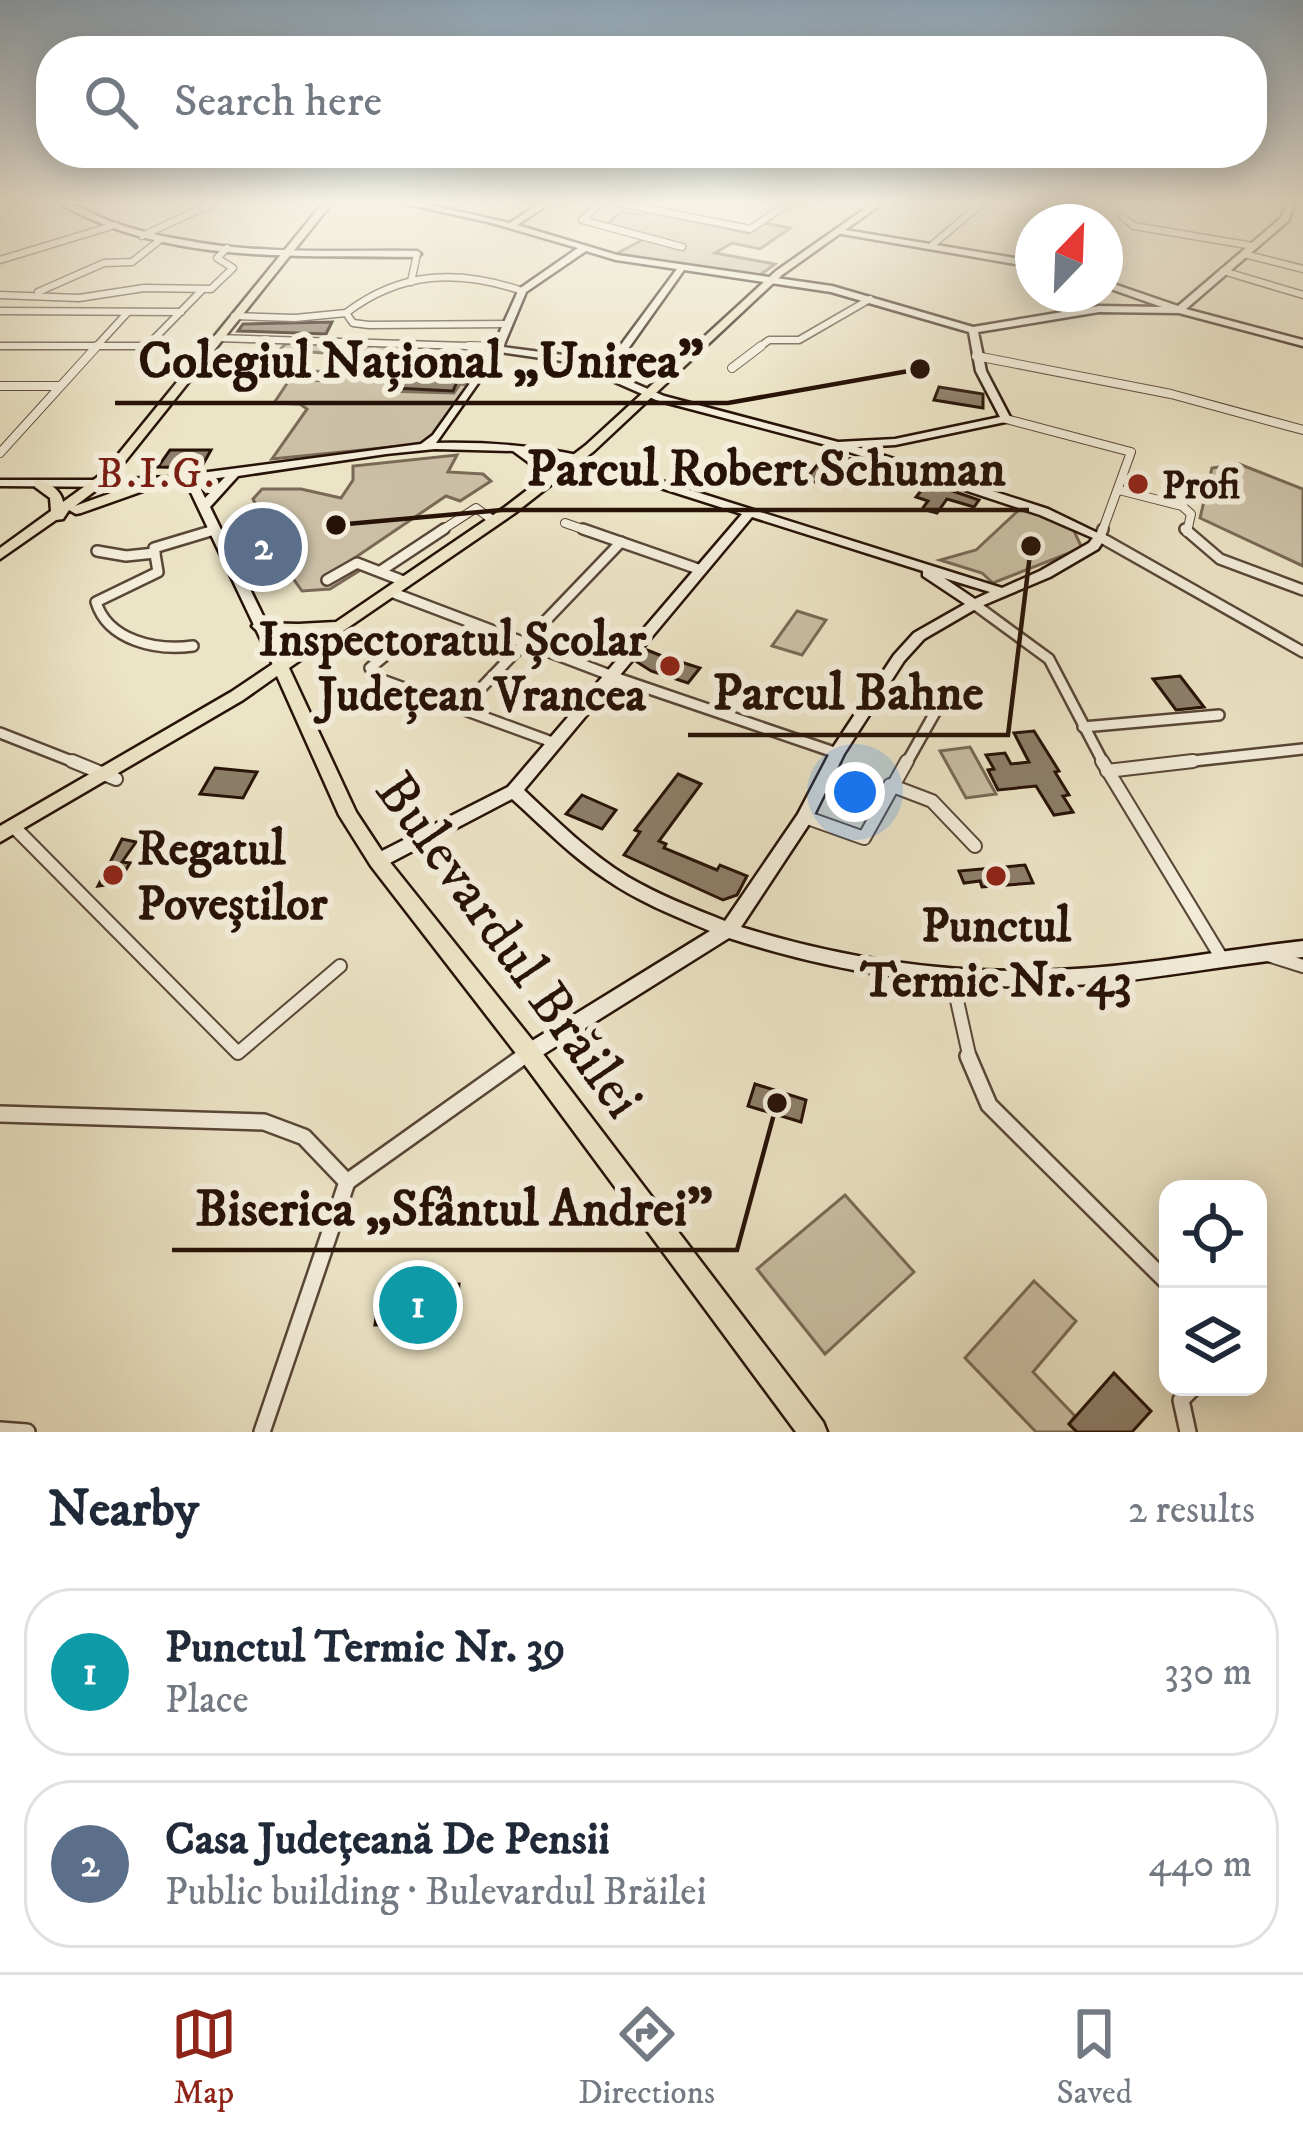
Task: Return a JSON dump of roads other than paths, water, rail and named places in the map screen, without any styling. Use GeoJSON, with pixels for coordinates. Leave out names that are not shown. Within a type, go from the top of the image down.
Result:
{"type":"FeatureCollection","features":[{"type":"Feature","properties":{"kind":"main road"},"geometry":{"type":"LineString","coordinates":[[0,554],[98,485],[272,270]]}},
{"type":"Feature","properties":{"kind":"main road"},"geometry":{"type":"LineString","coordinates":[[7,831],[110,776],[220,706],[494,521],[578,458],[786,270]]}},
{"type":"Feature","properties":{"kind":"main road"},"geometry":{"type":"LineString","coordinates":[[122,458],[127,471],[158,482]]}},
{"type":"Feature","properties":{"kind":"main road"},"geometry":{"type":"LineString","coordinates":[[58,516],[158,482]]}},
{"type":"Feature","properties":{"kind":"main road"},"geometry":{"type":"LineString","coordinates":[[40,484],[56,496],[58,516]]}},
{"type":"Feature","properties":{"kind":"main road"},"geometry":{"type":"LineString","coordinates":[[260,626],[298,629],[338,624]]}},
{"type":"Feature","properties":{"kind":"main road","name":"Bulevardul Brăilei"},"geometry":{"type":"LineString","coordinates":[[280,665],[348,815],[378,861],[814,1432]]}},
{"type":"Feature","properties":{"kind":"street"},"geometry":{"type":"LineString","coordinates":[[35,293],[87,270]]}},
{"type":"Feature","properties":{"kind":"street"},"geometry":{"type":"LineString","coordinates":[[0,346],[147,346],[231,270]]}},
{"type":"Feature","properties":{"kind":"street"},"geometry":{"type":"LineString","coordinates":[[411,282],[414,270]]}},
{"type":"Feature","properties":{"kind":"street"},"geometry":{"type":"LineString","coordinates":[[424,446],[437,437],[498,348],[522,290],[552,270]]}},
{"type":"Feature","properties":{"kind":"street"},"geometry":{"type":"LineString","coordinates":[[609,369],[680,270]]}},
{"type":"Feature","properties":{"kind":"street"},"geometry":{"type":"LineString","coordinates":[[702,270],[844,293],[973,330],[1099,308],[1179,310],[1226,270]]}},
{"type":"Feature","properties":{"kind":"street"},"geometry":{"type":"LineString","coordinates":[[1223,272],[1303,295]]}},
{"type":"Feature","properties":{"kind":"street"},"geometry":{"type":"LineString","coordinates":[[328,341],[345,319],[411,282],[468,275],[522,290]]}},
{"type":"Feature","properties":{"kind":"street"},"geometry":{"type":"LineString","coordinates":[[0,295],[79,298],[144,289],[207,290]]}},
{"type":"Feature","properties":{"kind":"street"},"geometry":{"type":"LineString","coordinates":[[1123,290],[1303,343]]}},
{"type":"Feature","properties":{"kind":"street"},"geometry":{"type":"LineString","coordinates":[[732,368],[769,340],[799,340],[870,299]]}},
{"type":"Feature","properties":{"kind":"street"},"geometry":{"type":"LineString","coordinates":[[0,311],[181,312]]}},
{"type":"Feature","properties":{"kind":"street"},"geometry":{"type":"LineString","coordinates":[[0,326],[16,311]]}},
{"type":"Feature","properties":{"kind":"street"},"geometry":{"type":"LineString","coordinates":[[0,453],[128,312]]}},
{"type":"Feature","properties":{"kind":"street"},"geometry":{"type":"LineString","coordinates":[[234,316],[330,316],[412,327],[508,324]]}},
{"type":"Feature","properties":{"kind":"street"},"geometry":{"type":"LineString","coordinates":[[973,330],[976,356],[1006,419]]}},
{"type":"Feature","properties":{"kind":"street"},"geometry":{"type":"LineString","coordinates":[[217,338],[498,348],[609,369],[674,372]]}},
{"type":"Feature","properties":{"kind":"street"},"geometry":{"type":"LineString","coordinates":[[254,375],[331,377],[352,342]]}},
{"type":"Feature","properties":{"kind":"street"},"geometry":{"type":"LineString","coordinates":[[976,356],[1171,394],[1303,430]]}},
{"type":"Feature","properties":{"kind":"street"},"geometry":{"type":"LineString","coordinates":[[609,369],[650,394],[838,445],[1044,512],[1100,537],[1303,652]]}},
{"type":"Feature","properties":{"kind":"street"},"geometry":{"type":"LineString","coordinates":[[0,386],[58,386]]}},
{"type":"Feature","properties":{"kind":"street"},"geometry":{"type":"LineString","coordinates":[[262,1432],[346,1182],[529,1053],[731,927],[805,817],[837,753],[899,658],[919,636],[974,604],[1045,574],[1094,545],[1131,452],[1006,419],[895,442],[838,445]]}},
{"type":"Feature","properties":{"kind":"street"},"geometry":{"type":"LineString","coordinates":[[0,483],[158,482],[424,446],[511,448],[578,458],[1002,592]]}},
{"type":"Feature","properties":{"kind":"street"},"geometry":{"type":"LineString","coordinates":[[511,448],[536,460],[546,483]]}},
{"type":"Feature","properties":{"kind":"street"},"geometry":{"type":"LineString","coordinates":[[202,508],[238,472]]}},
{"type":"Feature","properties":{"kind":"street","name":"Bulevardul Brăilei"},"geometry":{"type":"LineString","coordinates":[[190,479],[280,665]]}},
{"type":"Feature","properties":{"kind":"street"},"geometry":{"type":"LineString","coordinates":[[1119,490],[1182,506],[1191,514],[1185,530],[1195,544],[1283,588],[1303,590]]}},
{"type":"Feature","properties":{"kind":"street"},"geometry":{"type":"LineString","coordinates":[[382,570],[476,508],[494,521]]}},
{"type":"Feature","properties":{"kind":"street"},"geometry":{"type":"LineString","coordinates":[[378,861],[514,791],[751,512]]}},
{"type":"Feature","properties":{"kind":"street"},"geometry":{"type":"LineString","coordinates":[[565,523],[700,570]]}},
{"type":"Feature","properties":{"kind":"street"},"geometry":{"type":"LineString","coordinates":[[193,646],[178,650],[104,623],[96,602],[158,572],[154,548],[214,530]]}},
{"type":"Feature","properties":{"kind":"street"},"geometry":{"type":"LineString","coordinates":[[462,709],[621,542]]}},
{"type":"Feature","properties":{"kind":"street"},"geometry":{"type":"LineString","coordinates":[[97,551],[126,556],[155,553]]}},
{"type":"Feature","properties":{"kind":"street"},"geometry":{"type":"LineString","coordinates":[[327,580],[357,563],[406,581]]}},
{"type":"Feature","properties":{"kind":"street"},"geometry":{"type":"LineString","coordinates":[[916,564],[1020,634],[1048,659],[1107,771],[1221,957]]}},
{"type":"Feature","properties":{"kind":"street"},"geometry":{"type":"LineString","coordinates":[[392,592],[610,675],[837,753]]}},
{"type":"Feature","properties":{"kind":"street"},"geometry":{"type":"LineString","coordinates":[[1268,631],[1303,642]]}},
{"type":"Feature","properties":{"kind":"street"},"geometry":{"type":"LineString","coordinates":[[392,650],[370,668],[376,678],[552,742]]}},
{"type":"Feature","properties":{"kind":"street"},"geometry":{"type":"LineString","coordinates":[[805,817],[864,838],[937,709],[936,700]]}},
{"type":"Feature","properties":{"kind":"street"},"geometry":{"type":"LineString","coordinates":[[1082,727],[1219,715]]}},
{"type":"Feature","properties":{"kind":"street"},"geometry":{"type":"LineString","coordinates":[[0,733],[110,776]]}},
{"type":"Feature","properties":{"kind":"street"},"geometry":{"type":"LineString","coordinates":[[1107,771],[1303,748]]}},
{"type":"Feature","properties":{"kind":"street"},"geometry":{"type":"LineString","coordinates":[[890,785],[932,801],[975,846]]}},
{"type":"Feature","properties":{"kind":"street"},"geometry":{"type":"LineString","coordinates":[[514,791],[576,849],[627,884],[731,927],[842,962],[952,978],[1059,979],[1303,949]]}},
{"type":"Feature","properties":{"kind":"street"},"geometry":{"type":"LineString","coordinates":[[7,831],[238,1053],[340,966]]}},
{"type":"Feature","properties":{"kind":"street"},"geometry":{"type":"LineString","coordinates":[[1259,953],[1303,966]]}},
{"type":"Feature","properties":{"kind":"street"},"geometry":{"type":"LineString","coordinates":[[952,978],[964,1046],[988,1105],[1159,1274]]}},
{"type":"Feature","properties":{"kind":"street"},"geometry":{"type":"LineString","coordinates":[[0,1114],[264,1122],[304,1137],[346,1182]]}},
{"type":"Feature","properties":{"kind":"street"},"geometry":{"type":"LineString","coordinates":[[1185,1396],[1181,1400],[1188,1432]]}},
{"type":"Feature","properties":{"kind":"street"},"geometry":{"type":"LineString","coordinates":[[0,1430],[27,1432]]}},
{"type":"Feature","properties":{"kind":"place","name":"Colegiul Național „Unirea\""},"geometry":{"type":"Point","coordinates":[920,369]}},
{"type":"Feature","properties":{"kind":"place","name":"Profi"},"geometry":{"type":"Point","coordinates":[1138,484]}},
{"type":"Feature","properties":{"kind":"place","name":"Parcul Robert Schuman"},"geometry":{"type":"Point","coordinates":[336,525]}},
{"type":"Feature","properties":{"kind":"place","name":"Parcul Bahne"},"geometry":{"type":"Point","coordinates":[1031,546]}},
{"type":"Feature","properties":{"kind":"place","name":"Casa Județeană De Pensii"},"geometry":{"type":"Point","coordinates":[263,547]}},
{"type":"Feature","properties":{"kind":"place","name":"Inspectoratul Școlar Județean Vrancea"},"geometry":{"type":"Point","coordinates":[670,666]}},
{"type":"Feature","properties":{"kind":"place","name":"Regatul Poveștilor"},"geometry":{"type":"Point","coordinates":[113,875]}},
{"type":"Feature","properties":{"kind":"place","name":"Punctul Termic Nr. 43"},"geometry":{"type":"Point","coordinates":[996,876]}},
{"type":"Feature","properties":{"kind":"place","name":"Biserica „Sfântul Andrei\""},"geometry":{"type":"Point","coordinates":[777,1103]}},
{"type":"Feature","properties":{"kind":"place","name":"Punctul Termic Nr. 39"},"geometry":{"type":"Point","coordinates":[418,1305]}},
{"type":"Feature","properties":{"kind":"district","name":"B.I.G."},"geometry":{"type":"Point","coordinates":[157,472]}}]}
